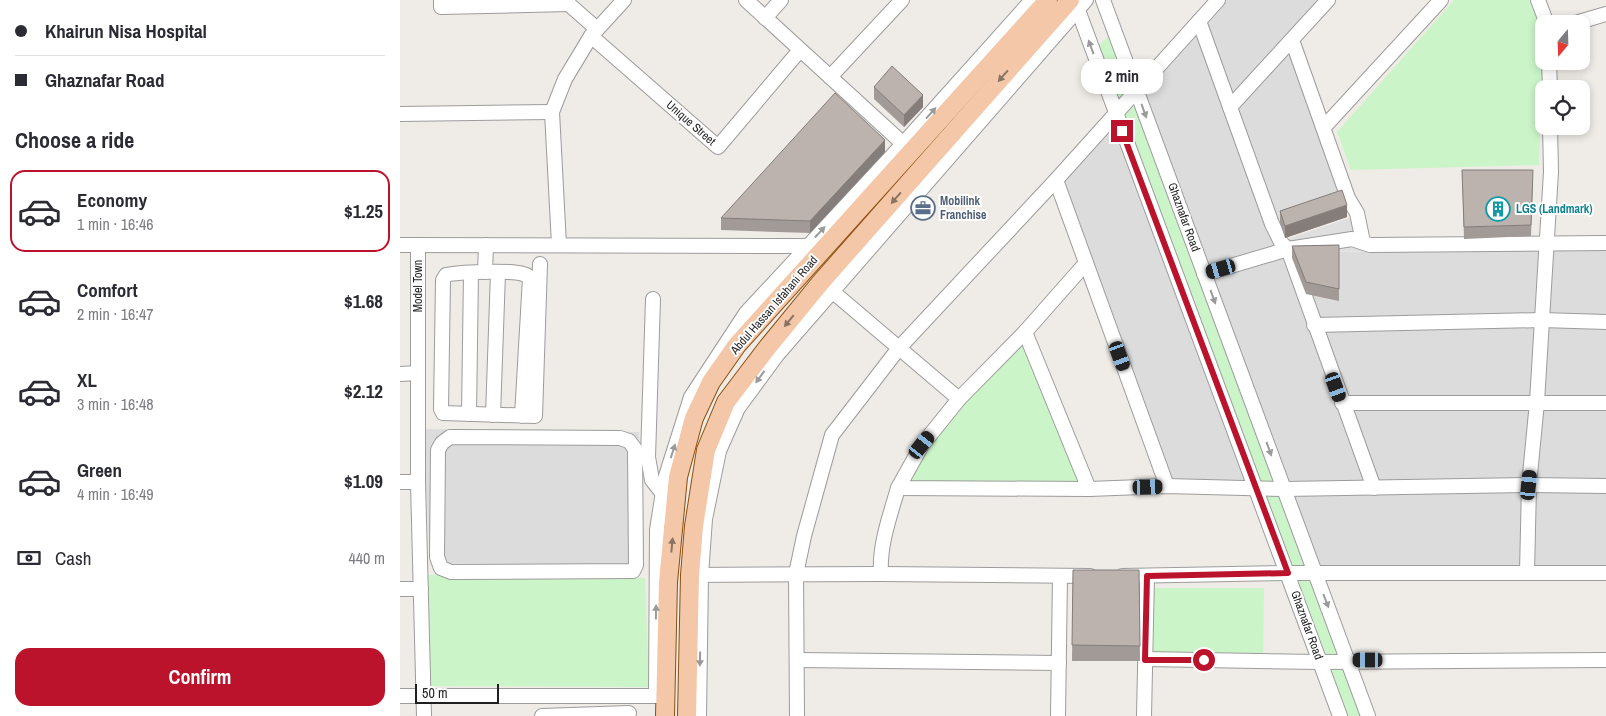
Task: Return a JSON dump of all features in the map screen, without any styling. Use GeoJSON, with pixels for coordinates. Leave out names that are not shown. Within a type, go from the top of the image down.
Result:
{"type":"FeatureCollection","features":[{"type":"Feature","properties":{"kind":"main road","name":"Abdul Hassan Isfahani Road"},"geometry":{"type":"LineString","coordinates":[[665,716],[660,696],[678,477],[694,418],[711,382],[737,345],[907,148],[1048,0]]}},
{"type":"Feature","properties":{"kind":"main road","name":"Abdul Hassan Isfahani Road"},"geometry":{"type":"LineString","coordinates":[[687,716],[696,575],[694,526],[706,450],[726,402],[767,348],[827,287],[1077,2]]}},
{"type":"Feature","properties":{"kind":"street"},"geometry":{"type":"LineString","coordinates":[[441,0],[441,6],[567,2],[594,32]]}},
{"type":"Feature","properties":{"kind":"street"},"geometry":{"type":"LineString","coordinates":[[559,245],[552,112],[565,79],[594,32],[624,0]]}},
{"type":"Feature","properties":{"kind":"street"},"geometry":{"type":"LineString","coordinates":[[746,0],[907,148]]}},
{"type":"Feature","properties":{"kind":"street"},"geometry":{"type":"LineString","coordinates":[[765,18],[781,0]]}},
{"type":"Feature","properties":{"kind":"street"},"geometry":{"type":"LineString","coordinates":[[830,77],[902,0]]}},
{"type":"Feature","properties":{"kind":"street"},"geometry":{"type":"LineString","coordinates":[[400,696],[660,696],[657,530],[665,479],[691,397],[746,313],[806,246],[907,148],[1032,0]]}},
{"type":"Feature","properties":{"kind":"street","name":"Ghaznafar Road"},"geometry":{"type":"LineString","coordinates":[[1103,0],[1368,716]]}},
{"type":"Feature","properties":{"kind":"street"},"geometry":{"type":"LineString","coordinates":[[797,716],[796,574],[804,536],[832,434],[899,348],[1056,180],[1218,0]]}},
{"type":"Feature","properties":{"kind":"street"},"geometry":{"type":"LineString","coordinates":[[1230,107],[1328,0]]}},
{"type":"Feature","properties":{"kind":"street"},"geometry":{"type":"LineString","coordinates":[[1324,127],[1441,0]]}},
{"type":"Feature","properties":{"kind":"street"},"geometry":{"type":"LineString","coordinates":[[1538,0],[1544,15]]}},
{"type":"Feature","properties":{"kind":"street","name":"Ghaznafar Road"},"geometry":{"type":"LineString","coordinates":[[1077,2],[1115,113],[1340,716]]}},
{"type":"Feature","properties":{"kind":"street"},"geometry":{"type":"LineString","coordinates":[[1590,19],[1606,14]]}},
{"type":"Feature","properties":{"kind":"street"},"geometry":{"type":"LineString","coordinates":[[1199,21],[1272,224],[1282,244],[1288,249],[1374,488]]}},
{"type":"Feature","properties":{"kind":"street","name":"Unique Street"},"geometry":{"type":"LineString","coordinates":[[594,32],[718,146],[800,50]]}},
{"type":"Feature","properties":{"kind":"street"},"geometry":{"type":"LineString","coordinates":[[1292,40],[1348,198],[1357,213],[1363,242]]}},
{"type":"Feature","properties":{"kind":"street"},"geometry":{"type":"LineString","coordinates":[[400,114],[552,112]]}},
{"type":"Feature","properties":{"kind":"street"},"geometry":{"type":"LineString","coordinates":[[1527,573],[1529,485],[1537,402],[1551,172],[1550,135]]}},
{"type":"Feature","properties":{"kind":"street"},"geometry":{"type":"LineString","coordinates":[[1056,180],[1167,486]]}},
{"type":"Feature","properties":{"kind":"street"},"geometry":{"type":"LineString","coordinates":[[1204,274],[1288,249],[1352,239],[1370,245],[1606,243]]}},
{"type":"Feature","properties":{"kind":"street"},"geometry":{"type":"LineString","coordinates":[[400,245],[418,245]]}},
{"type":"Feature","properties":{"kind":"street","name":"Model Town"},"geometry":{"type":"LineString","coordinates":[[424,716],[418,482],[418,245],[806,246]]}},
{"type":"Feature","properties":{"kind":"street"},"geometry":{"type":"LineString","coordinates":[[486,245],[492,273],[493,415]]}},
{"type":"Feature","properties":{"kind":"street"},"geometry":{"type":"LineString","coordinates":[[881,574],[880,563],[885,532],[898,488],[922,445],[959,399],[1025,332],[1086,263]]}},
{"type":"Feature","properties":{"kind":"street"},"geometry":{"type":"LineString","coordinates":[[522,416],[530,278],[522,273],[471,273],[446,275],[443,280],[441,399],[443,413],[522,416],[535,416],[540,264]]}},
{"type":"Feature","properties":{"kind":"street"},"geometry":{"type":"LineString","coordinates":[[469,414],[471,273]]}},
{"type":"Feature","properties":{"kind":"street"},"geometry":{"type":"LineString","coordinates":[[827,287],[959,399]]}},
{"type":"Feature","properties":{"kind":"street"},"geometry":{"type":"LineString","coordinates":[[653,298],[648,457],[652,480],[662,494]]}},
{"type":"Feature","properties":{"kind":"street"},"geometry":{"type":"LineString","coordinates":[[1314,325],[1542,320],[1606,322]]}},
{"type":"Feature","properties":{"kind":"street"},"geometry":{"type":"LineString","coordinates":[[1025,332],[1089,489]]}},
{"type":"Feature","properties":{"kind":"street"},"geometry":{"type":"LineString","coordinates":[[400,374],[417,373]]}},
{"type":"Feature","properties":{"kind":"street"},"geometry":{"type":"LineString","coordinates":[[1342,403],[1606,403]]}},
{"type":"Feature","properties":{"kind":"street"},"geometry":{"type":"LineString","coordinates":[[450,437],[620,438],[630,441],[635,449],[635,484],[636,565],[632,571],[451,572],[441,568],[437,557],[438,450],[442,443],[450,437]]}},
{"type":"Feature","properties":{"kind":"street"},"geometry":{"type":"LineString","coordinates":[[635,484],[652,480]]}},
{"type":"Feature","properties":{"kind":"street"},"geometry":{"type":"LineString","coordinates":[[400,482],[418,482]]}},
{"type":"Feature","properties":{"kind":"street"},"geometry":{"type":"LineString","coordinates":[[898,488],[1089,489],[1167,486],[1284,489],[1529,485],[1606,486]]}},
{"type":"Feature","properties":{"kind":"street"},"geometry":{"type":"LineString","coordinates":[[699,716],[696,575],[1147,576],[1288,573],[1606,573]]}},
{"type":"Feature","properties":{"kind":"street"},"geometry":{"type":"LineString","coordinates":[[1058,716],[1060,576]]}},
{"type":"Feature","properties":{"kind":"street"},"geometry":{"type":"LineString","coordinates":[[1144,716],[1147,576]]}},
{"type":"Feature","properties":{"kind":"street"},"geometry":{"type":"LineString","coordinates":[[400,589],[421,589]]}},
{"type":"Feature","properties":{"kind":"street"},"geometry":{"type":"LineString","coordinates":[[797,660],[1059,662]]}},
{"type":"Feature","properties":{"kind":"street"},"geometry":{"type":"LineString","coordinates":[[1145,660],[1320,662],[1348,660],[1606,660]]}},
{"type":"Feature","properties":{"kind":"street"},"geometry":{"type":"LineString","coordinates":[[542,716],[629,715],[628,697]]}},
{"type":"Feature","properties":{"kind":"shaded area"},"geometry":{"type":"Polygon","coordinates":[[[1218,0],[1329,0],[1292,40],[1348,198],[1272,224],[1282,253],[1606,247],[1606,573],[1315,573],[1137,90],[1218,0]]]}},
{"type":"Feature","properties":{"kind":"shaded area"},"geometry":{"type":"Polygon","coordinates":[[[1115,113],[1256,488],[1167,486],[1056,180],[1115,113]]]}},
{"type":"Feature","properties":{"kind":"shaded area"},"geometry":{"type":"Polygon","coordinates":[[[1355,216],[1367,251],[1282,253],[1279,242],[1355,216]]]}},
{"type":"Feature","properties":{"kind":"shaded area"},"geometry":{"type":"Polygon","coordinates":[[[423,429],[639,432],[642,566],[430,563],[423,429]]]}},
{"type":"Feature","properties":{"kind":"green space"},"geometry":{"type":"Polygon","coordinates":[[[1454,0],[1531,0],[1537,15],[1535,15],[1535,70],[1542,70],[1542,80],[1535,80],[1535,135],[1540,135],[1539,165],[1351,170],[1337,132],[1454,0]]]}},
{"type":"Feature","properties":{"kind":"green space"},"geometry":{"type":"Polygon","coordinates":[[[1114,30],[1367,716],[1343,716],[1093,52],[1114,30]]]}},
{"type":"Feature","properties":{"kind":"green space"},"geometry":{"type":"Polygon","coordinates":[[[1025,332],[1089,489],[898,488],[922,445],[1025,332]]]}},
{"type":"Feature","properties":{"kind":"green space"},"geometry":{"type":"Polygon","coordinates":[[[426,575],[645,578],[649,687],[430,686],[426,575]]]}},
{"type":"Feature","properties":{"kind":"green space"},"geometry":{"type":"Polygon","coordinates":[[[1154,588],[1264,588],[1263,656],[1154,654],[1154,588]]]}},
{"type":"Feature","properties":{"kind":"building"},"geometry":{"type":"Polygon","coordinates":[[[892,66],[923,95],[904,115],[874,87],[892,66]]]}},
{"type":"Feature","properties":{"kind":"building"},"geometry":{"type":"Polygon","coordinates":[[[835,93],[885,140],[810,221],[721,218],[835,93]]]}},
{"type":"Feature","properties":{"kind":"building","name":"LGS (Landmark)"},"geometry":{"type":"Polygon","coordinates":[[[1462,170],[1533,170],[1531,225],[1464,227],[1462,170]]]}},
{"type":"Feature","properties":{"kind":"building"},"geometry":{"type":"Polygon","coordinates":[[[1342,190],[1347,205],[1285,226],[1280,211],[1342,190]]]}},
{"type":"Feature","properties":{"kind":"building"},"geometry":{"type":"Polygon","coordinates":[[[1339,245],[1339,289],[1306,282],[1292,246],[1339,245]]]}},
{"type":"Feature","properties":{"kind":"building"},"geometry":{"type":"Polygon","coordinates":[[[1073,570],[1139,570],[1140,646],[1072,645],[1073,570]]]}},
{"type":"Feature","properties":{"kind":"place","name":"Mobilink Franchise"},"geometry":{"type":"Point","coordinates":[923,208]}},
{"type":"Feature","properties":{"kind":"place","name":"LGS (Landmark)"},"geometry":{"type":"Point","coordinates":[1498,209]}},
{"type":"Feature","properties":{"kind":"route"},"geometry":{"type":"LineString","coordinates":[[1122,131],[1288,573],[1147,576],[1145,660],[1204,660]]}}]}
